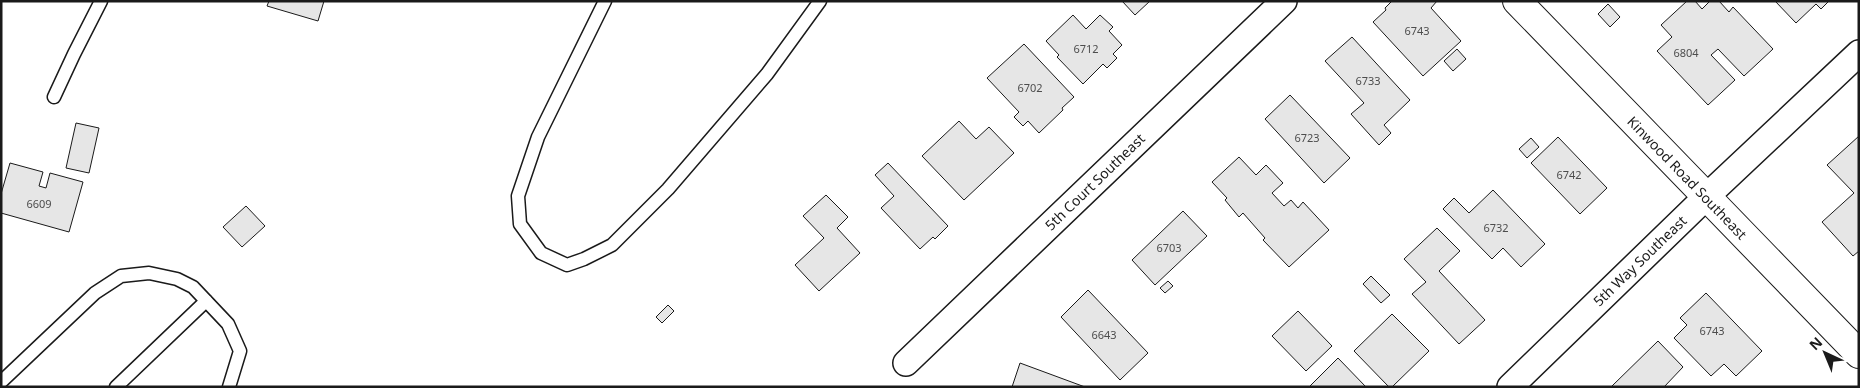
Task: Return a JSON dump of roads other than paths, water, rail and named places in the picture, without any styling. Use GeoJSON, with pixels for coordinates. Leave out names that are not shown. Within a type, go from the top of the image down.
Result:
{"type":"FeatureCollection","features":[{"type":"Feature","properties":{"kind":"street","name":"5th Court Southeast"},"geometry":{"type":"LineString","coordinates":[[906,363],[1284,1]]}},
{"type":"Feature","properties":{"kind":"street","name":"Kinwood Road Southeast"},"geometry":{"type":"LineString","coordinates":[[1517,1],[1859,354]]}},
{"type":"Feature","properties":{"kind":"street","name":"5th Way Southeast"},"geometry":{"type":"LineString","coordinates":[[1510,387],[1706,197],[1859,53]]}},
{"type":"Feature","properties":{"kind":"lane"},"geometry":{"type":"LineString","coordinates":[[54,97],[101,1]]}},
{"type":"Feature","properties":{"kind":"lane"},"geometry":{"type":"LineString","coordinates":[[605,1],[538,137],[518,196],[520,224],[541,253],[567,265],[584,259],[612,244],[668,189],[768,74],[820,1]]}},
{"type":"Feature","properties":{"kind":"lane"},"geometry":{"type":"LineString","coordinates":[[1,382],[94,293],[121,276],[148,273],[177,279],[193,287],[228,324],[240,351],[229,387]]}},
{"type":"Feature","properties":{"kind":"lane"},"geometry":{"type":"LineString","coordinates":[[116,387],[206,301]]}}]}
